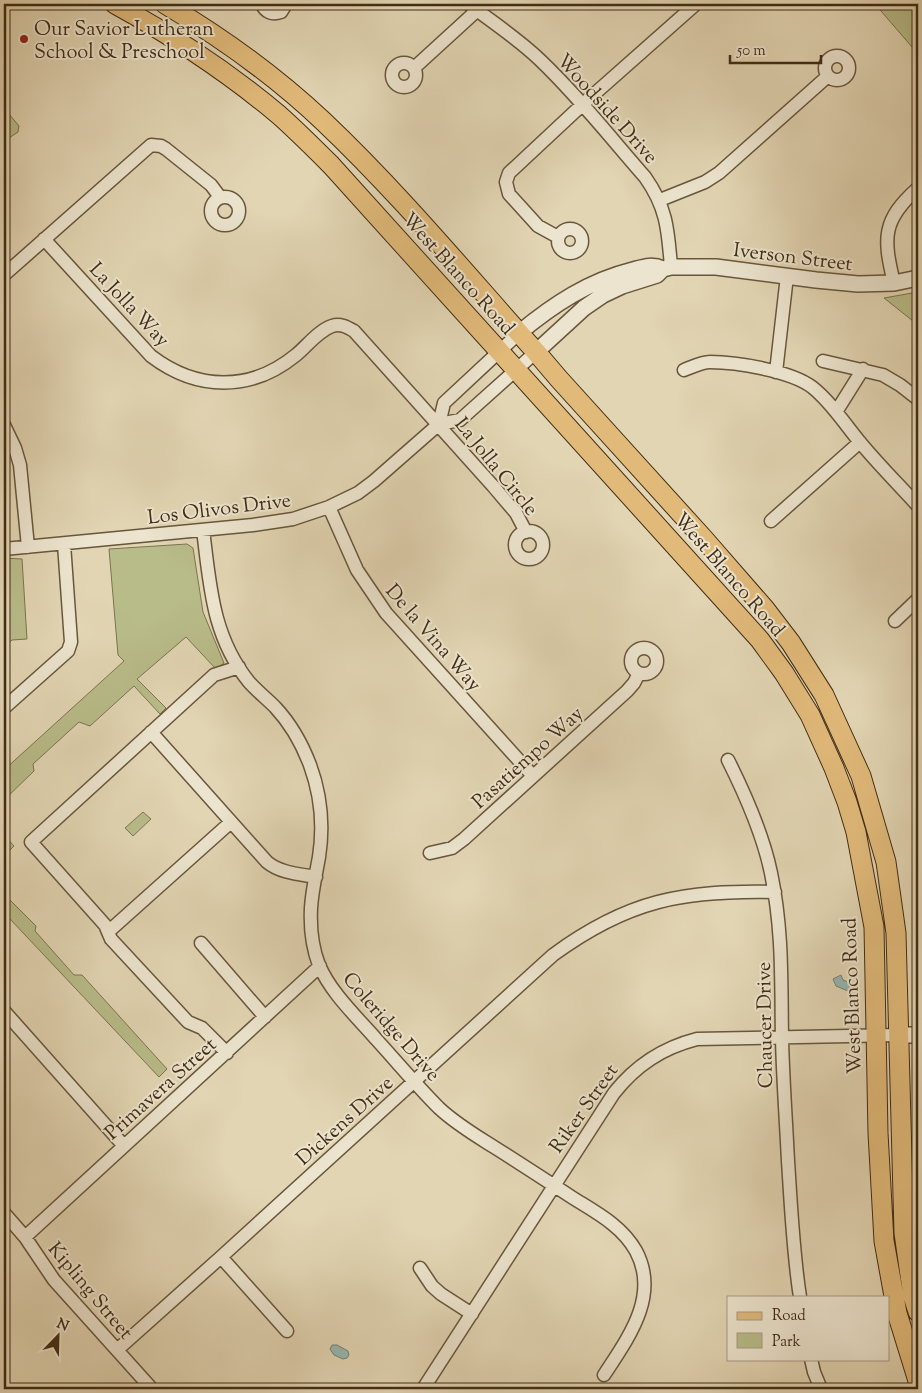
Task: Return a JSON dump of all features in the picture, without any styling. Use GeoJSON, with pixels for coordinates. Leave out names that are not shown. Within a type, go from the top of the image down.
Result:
{"type":"FeatureCollection","features":[{"type":"Feature","properties":{"kind":"main road","name":"West Blanco Road"},"geometry":{"type":"LineString","coordinates":[[115,4],[156,27],[220,69],[279,115],[331,165],[760,640],[784,673],[810,715],[834,768],[856,832],[874,927],[878,1134],[884,1241],[897,1313],[918,1381]]}},
{"type":"Feature","properties":{"kind":"main road","name":"West Blanco Road"},"geometry":{"type":"LineString","coordinates":[[166,4],[236,50],[264,71],[322,120],[372,170],[765,609],[791,644],[824,696],[860,776],[886,862],[896,933],[904,1233],[913,1296],[918,1312]]}},
{"type":"Feature","properties":{"kind":"street"},"geometry":{"type":"LineString","coordinates":[[262,4],[266,10],[273,13],[281,12],[286,4]]}},
{"type":"Feature","properties":{"kind":"street"},"geometry":{"type":"LineString","coordinates":[[558,237],[538,226],[509,194],[506,182],[512,169],[696,4]]}},
{"type":"Feature","properties":{"kind":"street"},"geometry":{"type":"LineString","coordinates":[[414,68],[477,6]]}},
{"type":"Feature","properties":{"kind":"street","name":"Woodside Drive"},"geometry":{"type":"LineString","coordinates":[[477,6],[538,58],[583,104],[645,177],[660,200],[667,224],[667,268]]}},
{"type":"Feature","properties":{"kind":"street"},"geometry":{"type":"LineString","coordinates":[[660,200],[705,182],[719,173],[828,76]]}},
{"type":"Feature","properties":{"kind":"street"},"geometry":{"type":"LineString","coordinates":[[4,275],[147,147],[156,145],[166,149],[211,185],[220,197]]}},
{"type":"Feature","properties":{"kind":"street"},"geometry":{"type":"LineString","coordinates":[[894,283],[887,249],[888,227],[898,207],[918,188]]}},
{"type":"Feature","properties":{"kind":"street","name":"La Jolla Way"},"geometry":{"type":"LineString","coordinates":[[44,239],[140,346],[163,366],[174,372],[194,379],[215,383],[249,380],[283,365],[327,328],[337,324],[354,331],[439,424]]}},
{"type":"Feature","properties":{"kind":"street","name":"Iverson Street"},"geometry":{"type":"LineString","coordinates":[[519,333],[555,305],[589,285],[654,265],[667,268],[716,267],[838,283],[894,283],[918,278]]}},
{"type":"Feature","properties":{"kind":"street","name":"Iverson Street"},"geometry":{"type":"LineString","coordinates":[[536,352],[593,302],[622,286],[657,275],[667,268]]}},
{"type":"Feature","properties":{"kind":"street"},"geometry":{"type":"LineString","coordinates":[[776,372],[787,276]]}},
{"type":"Feature","properties":{"kind":"street"},"geometry":{"type":"LineString","coordinates":[[439,424],[444,403],[519,333]]}},
{"type":"Feature","properties":{"kind":"street","name":"Los Olivos Drive"},"geometry":{"type":"LineString","coordinates":[[4,549],[272,523],[293,519],[329,507],[358,493],[374,481],[439,424],[460,420],[536,352]]}},
{"type":"Feature","properties":{"kind":"street"},"geometry":{"type":"LineString","coordinates":[[822,361],[876,372],[891,379],[918,399]]}},
{"type":"Feature","properties":{"kind":"street"},"geometry":{"type":"LineString","coordinates":[[684,370],[708,362],[754,367],[794,378],[812,387],[918,506]]}},
{"type":"Feature","properties":{"kind":"street"},"geometry":{"type":"LineString","coordinates":[[836,412],[863,369]]}},
{"type":"Feature","properties":{"kind":"street","name":"La Jolla Circle"},"geometry":{"type":"LineString","coordinates":[[439,424],[508,503],[522,522],[526,532]]}},
{"type":"Feature","properties":{"kind":"street"},"geometry":{"type":"LineString","coordinates":[[4,425],[15,448],[20,465],[28,547]]}},
{"type":"Feature","properties":{"kind":"street"},"geometry":{"type":"LineString","coordinates":[[771,521],[860,442]]}},
{"type":"Feature","properties":{"kind":"street","name":"De la Vina Way"},"geometry":{"type":"LineString","coordinates":[[329,507],[357,570],[386,613],[533,776]]}},
{"type":"Feature","properties":{"kind":"street","name":"Coleridge Drive"},"geometry":{"type":"LineString","coordinates":[[203,530],[211,598],[215,617],[222,634],[249,682],[287,721],[310,765],[321,810],[321,838],[311,906],[314,948],[320,966],[330,985],[348,1008],[414,1081],[452,1119],[606,1218],[629,1241],[642,1266],[644,1276],[643,1298],[638,1318],[627,1340],[604,1375]]}},
{"type":"Feature","properties":{"kind":"street"},"geometry":{"type":"LineString","coordinates":[[4,708],[68,651],[71,642],[64,544]]}},
{"type":"Feature","properties":{"kind":"street"},"geometry":{"type":"LineString","coordinates":[[895,620],[918,599]]}},
{"type":"Feature","properties":{"kind":"street"},"geometry":{"type":"LineString","coordinates":[[227,1053],[202,1028],[188,1022],[111,939],[105,925],[31,842],[214,676],[239,667]]}},
{"type":"Feature","properties":{"kind":"street","name":"Pasatiempo Way"},"geometry":{"type":"LineString","coordinates":[[430,853],[452,848],[464,839],[627,691],[634,684],[639,673]]}},
{"type":"Feature","properties":{"kind":"street"},"geometry":{"type":"LineString","coordinates":[[151,732],[267,862],[274,867],[316,877]]}},
{"type":"Feature","properties":{"kind":"street","name":"Chaucer Drive"},"geometry":{"type":"LineString","coordinates":[[728,760],[747,800],[765,850],[775,892],[782,958],[782,1038],[793,1256],[800,1296]]}},
{"type":"Feature","properties":{"kind":"street"},"geometry":{"type":"LineString","coordinates":[[108,932],[231,822]]}},
{"type":"Feature","properties":{"kind":"street","name":"Dickens Drive"},"geometry":{"type":"LineString","coordinates":[[117,1350],[553,955],[578,937],[599,924],[645,905],[672,898],[700,893],[733,891],[775,892]]}},
{"type":"Feature","properties":{"kind":"street"},"geometry":{"type":"LineString","coordinates":[[201,943],[265,1017]]}},
{"type":"Feature","properties":{"kind":"street","name":"Primavera Street"},"geometry":{"type":"LineString","coordinates":[[25,1237],[320,966]]}},
{"type":"Feature","properties":{"kind":"street"},"geometry":{"type":"LineString","coordinates":[[4,1011],[124,1146]]}},
{"type":"Feature","properties":{"kind":"street","name":"Riker Street"},"geometry":{"type":"LineString","coordinates":[[423,1389],[614,1093],[635,1070],[650,1058],[680,1043],[697,1039],[918,1035]]}},
{"type":"Feature","properties":{"kind":"street","name":"Kipling Street"},"geometry":{"type":"LineString","coordinates":[[4,1213],[25,1237],[54,1280],[152,1389]]}},
{"type":"Feature","properties":{"kind":"street"},"geometry":{"type":"LineString","coordinates":[[221,1257],[287,1331]]}},
{"type":"Feature","properties":{"kind":"street"},"geometry":{"type":"LineString","coordinates":[[420,1268],[432,1286],[441,1294],[472,1314]]}},
{"type":"Feature","properties":{"kind":"street"},"geometry":{"type":"LineString","coordinates":[[811,1360],[821,1389]]}},
{"type":"Feature","properties":{"kind":"green space"},"geometry":{"type":"Polygon","coordinates":[[[875,4],[918,4],[918,54],[875,4]]]}},
{"type":"Feature","properties":{"kind":"green space"},"geometry":{"type":"Polygon","coordinates":[[[4,113],[9,114],[19,126],[18,132],[9,138],[4,134],[4,113]]]}},
{"type":"Feature","properties":{"kind":"green space"},"geometry":{"type":"Polygon","coordinates":[[[918,292],[918,325],[884,298],[918,292]]]}},
{"type":"Feature","properties":{"kind":"green space"},"geometry":{"type":"Polygon","coordinates":[[[187,544],[193,548],[203,612],[224,663],[216,669],[186,637],[137,679],[166,708],[160,714],[134,686],[90,726],[79,722],[33,764],[34,771],[4,800],[4,770],[124,661],[118,655],[109,549],[187,544]]]}},
{"type":"Feature","properties":{"kind":"green space"},"geometry":{"type":"Polygon","coordinates":[[[4,558],[22,559],[27,639],[12,640],[4,647],[4,558]]]}},
{"type":"Feature","properties":{"kind":"green space"},"geometry":{"type":"Polygon","coordinates":[[[143,812],[151,819],[133,836],[125,828],[143,812]]]}},
{"type":"Feature","properties":{"kind":"green space"},"geometry":{"type":"Polygon","coordinates":[[[4,835],[14,846],[4,856],[4,835]]]}},
{"type":"Feature","properties":{"kind":"green space"},"geometry":{"type":"Polygon","coordinates":[[[4,894],[36,926],[35,931],[74,975],[82,975],[167,1069],[159,1077],[10,919],[4,921],[4,894]]]}},
{"type":"Feature","properties":{"kind":"water"},"geometry":{"type":"Polygon","coordinates":[[[841,975],[843,980],[851,983],[848,991],[836,986],[833,979],[841,975]]]}},
{"type":"Feature","properties":{"kind":"water"},"geometry":{"type":"Polygon","coordinates":[[[332,1345],[337,1345],[348,1351],[349,1355],[347,1358],[343,1359],[334,1355],[330,1349],[332,1345]]]}},
{"type":"Feature","properties":{"kind":"place","name":"Our Savior Lutheran School & Preschool"},"geometry":{"type":"Point","coordinates":[24,39]}}]}
